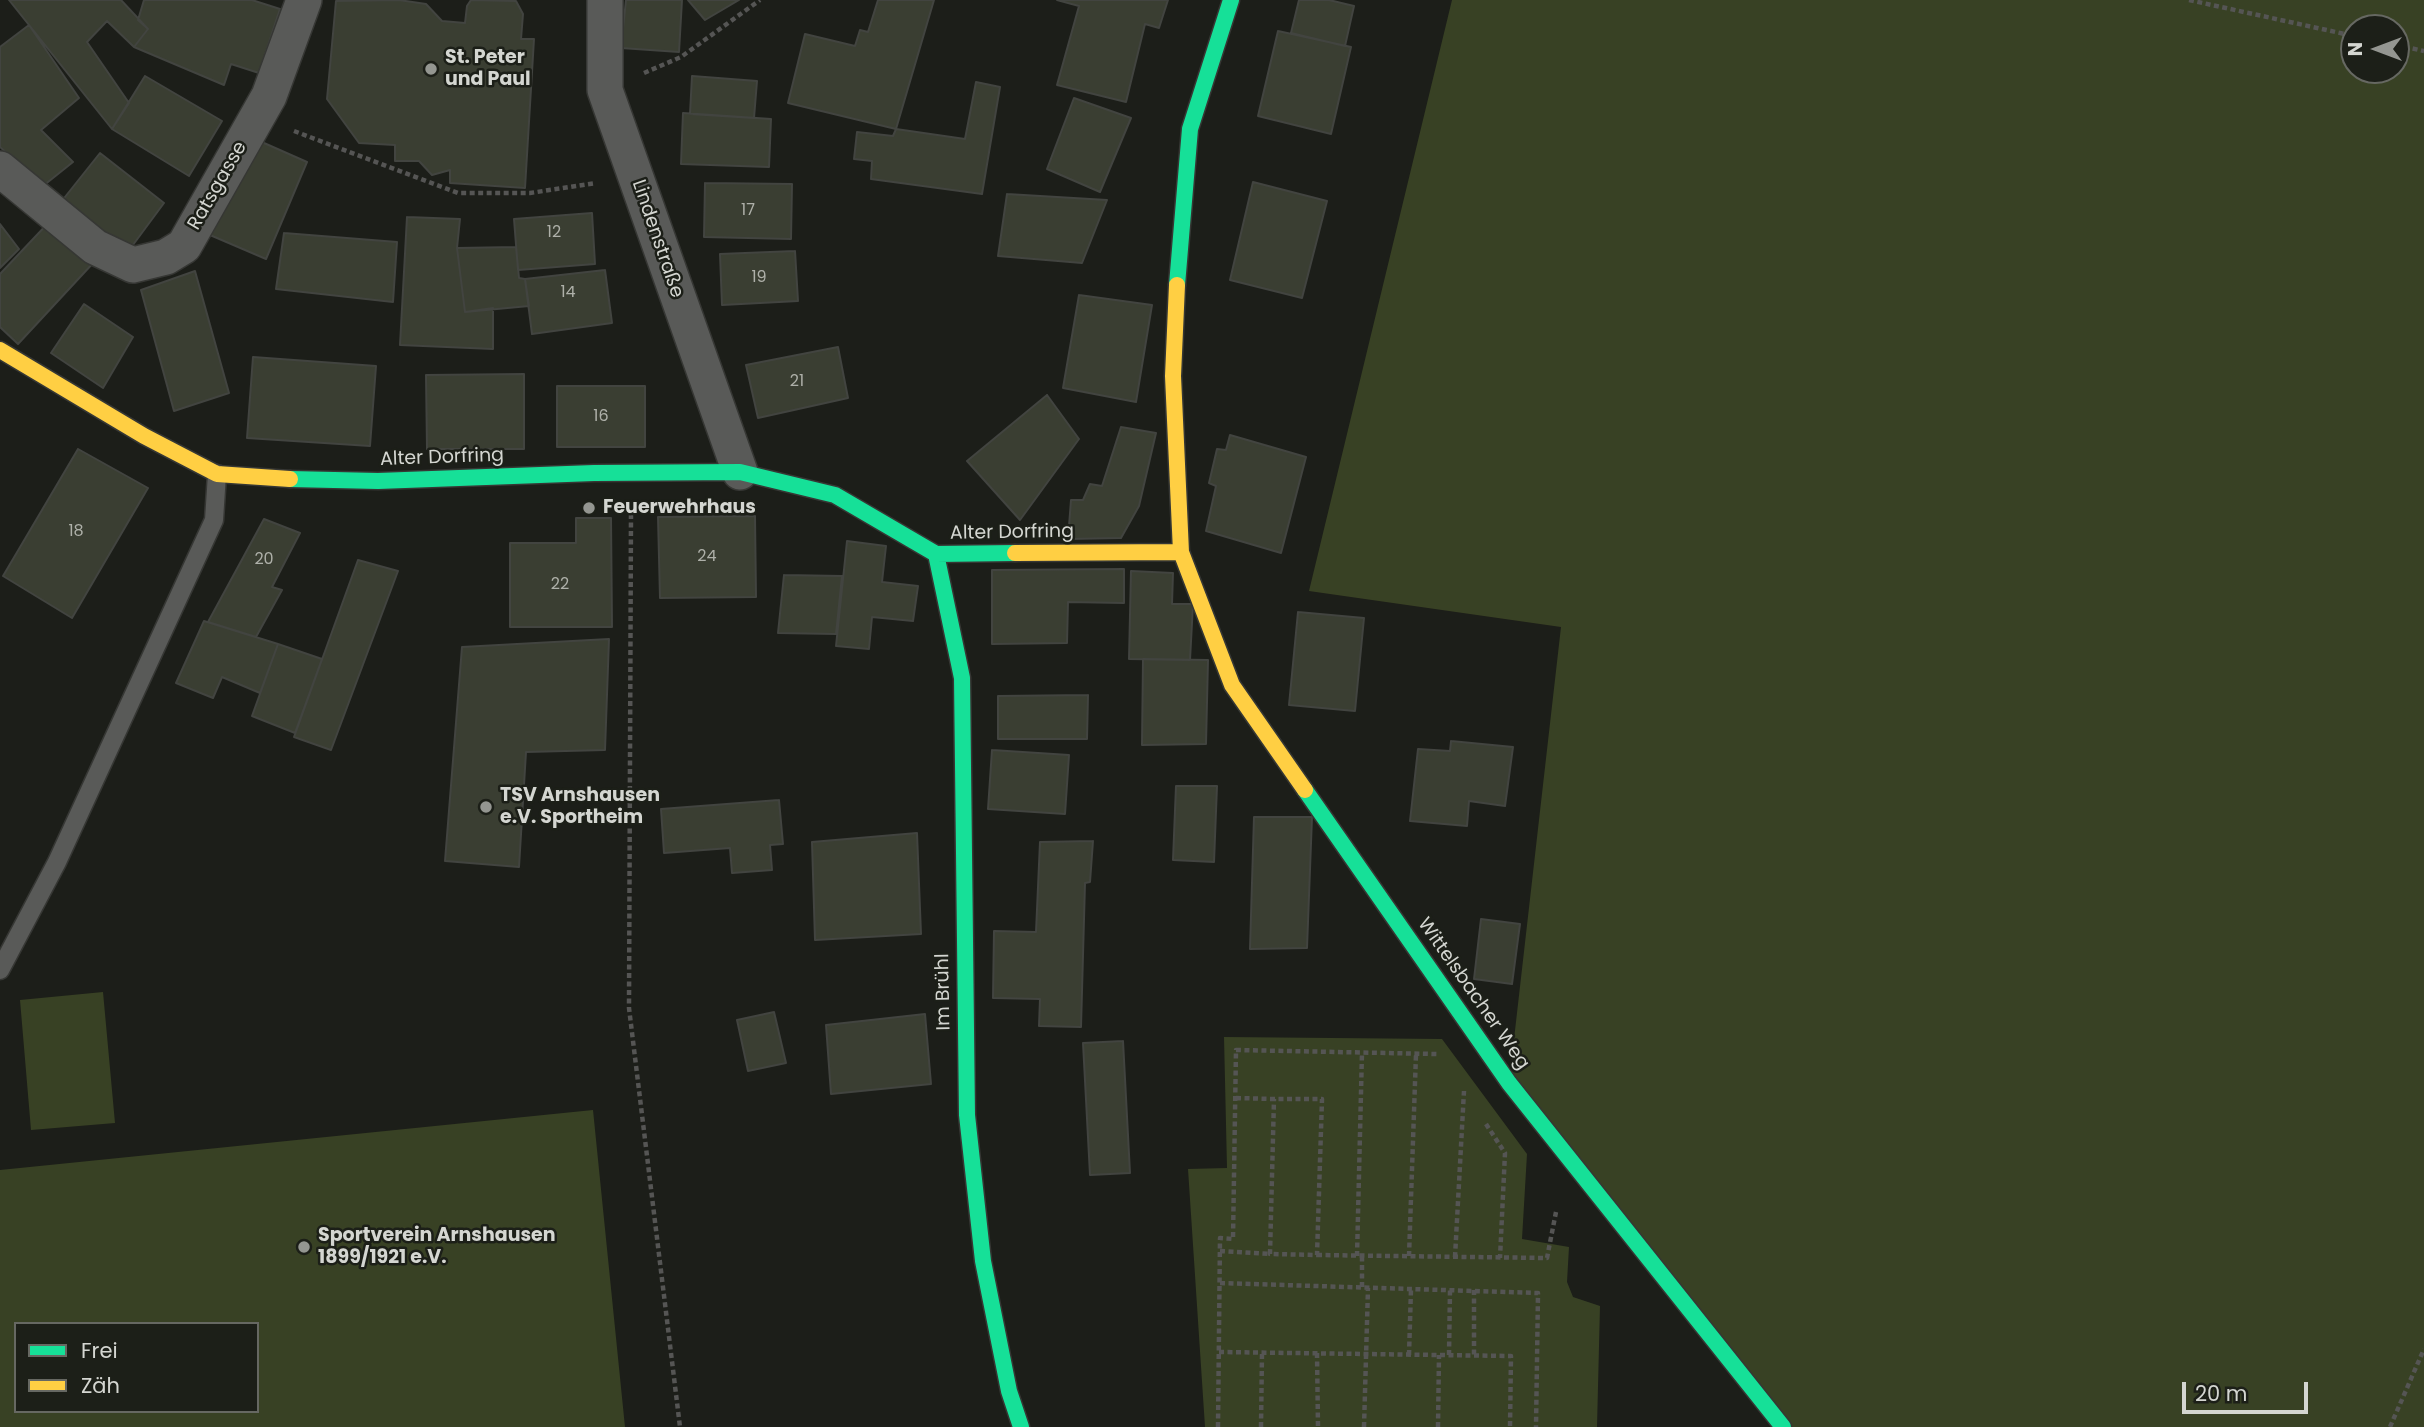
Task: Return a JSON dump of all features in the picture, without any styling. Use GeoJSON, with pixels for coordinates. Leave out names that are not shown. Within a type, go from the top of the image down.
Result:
{"type":"FeatureCollection","features":[{"type":"Feature","properties":{"kind":"street","name":"Ratsgasse"},"geometry":{"type":"LineString","coordinates":[[0,169],[95,247],[133,265],[166,257],[184,246],[270,96],[304,0]]}},
{"type":"Feature","properties":{"kind":"street","name":"Lindenstraße"},"geometry":{"type":"LineString","coordinates":[[605,0],[605,90],[740,472]]}},
{"type":"Feature","properties":{"kind":"street"},"geometry":{"type":"LineString","coordinates":[[1181,552],[1173,376],[1175,303],[1187,169],[1191,129],[1231,0]]}},
{"type":"Feature","properties":{"kind":"street","name":"Alter Dorfring"},"geometry":{"type":"LineString","coordinates":[[0,350],[144,436],[217,474],[244,478],[378,481],[631,472],[740,472],[835,495],[936,554],[1181,552]]}},
{"type":"Feature","properties":{"kind":"street","name":"Wittelsbacher Weg"},"geometry":{"type":"LineString","coordinates":[[1181,552],[1232,685],[1509,1083],[1783,1427]]}},
{"type":"Feature","properties":{"kind":"street","name":"Im Brühl"},"geometry":{"type":"LineString","coordinates":[[936,554],[962,677],[967,1115],[983,1261],[1009,1391],[1021,1427]]}},
{"type":"Feature","properties":{"kind":"lane"},"geometry":{"type":"LineString","coordinates":[[0,970],[57,862],[215,520],[217,474]]}},
{"type":"Feature","properties":{"kind":"lane"},"geometry":{"type":"LineString","coordinates":[[828,474],[835,495]]}},
{"type":"Feature","properties":{"kind":"path"},"geometry":{"type":"LineString","coordinates":[[605,90],[681,57],[760,0]]}},
{"type":"Feature","properties":{"kind":"path"},"geometry":{"type":"LineString","coordinates":[[2189,0],[2340,33]]}},
{"type":"Feature","properties":{"kind":"path"},"geometry":{"type":"LineString","coordinates":[[257,118],[458,193],[530,193],[636,176]]}},
{"type":"Feature","properties":{"kind":"path"},"geometry":{"type":"LineString","coordinates":[[631,472],[629,1008],[680,1427]]}},
{"type":"Feature","properties":{"kind":"path"},"geometry":{"type":"LineString","coordinates":[[1218,1427],[1220,1238],[1233,1239],[1236,1050],[1439,1054],[1445,1063]]}},
{"type":"Feature","properties":{"kind":"path"},"geometry":{"type":"LineString","coordinates":[[1362,1052],[1359,1257],[1365,1287],[1364,1427]]}},
{"type":"Feature","properties":{"kind":"path"},"geometry":{"type":"LineString","coordinates":[[1409,1256],[1416,1054]]}},
{"type":"Feature","properties":{"kind":"path"},"geometry":{"type":"LineString","coordinates":[[1458,1082],[1471,1102]]}},
{"type":"Feature","properties":{"kind":"path"},"geometry":{"type":"LineString","coordinates":[[1455,1257],[1464,1091]]}},
{"type":"Feature","properties":{"kind":"path"},"geometry":{"type":"LineString","coordinates":[[1236,1098],[1322,1100],[1317,1255]]}},
{"type":"Feature","properties":{"kind":"path"},"geometry":{"type":"LineString","coordinates":[[1270,1254],[1274,1099]]}},
{"type":"Feature","properties":{"kind":"path"},"geometry":{"type":"LineString","coordinates":[[1484,1122],[1504,1153],[1500,1258]]}},
{"type":"Feature","properties":{"kind":"path"},"geometry":{"type":"LineString","coordinates":[[1220,1251],[1359,1257],[1547,1258],[1556,1212]]}},
{"type":"Feature","properties":{"kind":"path"},"geometry":{"type":"LineString","coordinates":[[1220,1283],[1538,1293],[1536,1427]]}},
{"type":"Feature","properties":{"kind":"path"},"geometry":{"type":"LineString","coordinates":[[1409,1354],[1411,1289]]}},
{"type":"Feature","properties":{"kind":"path"},"geometry":{"type":"LineString","coordinates":[[1449,1355],[1450,1290]]}},
{"type":"Feature","properties":{"kind":"path"},"geometry":{"type":"LineString","coordinates":[[1474,1290],[1474,1356]]}},
{"type":"Feature","properties":{"kind":"path"},"geometry":{"type":"LineString","coordinates":[[2390,1427],[2424,1349]]}},
{"type":"Feature","properties":{"kind":"path"},"geometry":{"type":"LineString","coordinates":[[1219,1352],[1511,1356],[1510,1427]]}},
{"type":"Feature","properties":{"kind":"path"},"geometry":{"type":"LineString","coordinates":[[1261,1427],[1262,1353]]}},
{"type":"Feature","properties":{"kind":"path"},"geometry":{"type":"LineString","coordinates":[[1317,1353],[1318,1427]]}},
{"type":"Feature","properties":{"kind":"path"},"geometry":{"type":"LineString","coordinates":[[1438,1427],[1439,1355]]}},
{"type":"Feature","properties":{"kind":"green space"},"geometry":{"type":"Polygon","coordinates":[[[1452,0],[2424,0],[2424,1427],[1783,1427],[1509,1083],[1561,627],[1309,591],[1452,0]]]}},
{"type":"Feature","properties":{"kind":"green space"},"geometry":{"type":"Polygon","coordinates":[[[103,992],[115,1123],[31,1130],[20,1000],[103,992]]]}},
{"type":"Feature","properties":{"kind":"green space"},"geometry":{"type":"Polygon","coordinates":[[[1224,1037],[1442,1039],[1527,1154],[1522,1239],[1569,1247],[1567,1282],[1573,1297],[1600,1306],[1597,1427],[1205,1427],[1188,1169],[1227,1168],[1224,1037]]]}},
{"type":"Feature","properties":{"kind":"green space","name":"Sportverein Arnshausen 1899/1921 e.V."},"geometry":{"type":"Polygon","coordinates":[[[593,1110],[625,1427],[0,1427],[0,1170],[593,1110]]]}},
{"type":"Feature","properties":{"kind":"building"},"geometry":{"type":"Polygon","coordinates":[[[9,0],[121,0],[148,29],[134,47],[107,21],[87,42],[129,103],[112,129],[9,0]]]}},
{"type":"Feature","properties":{"kind":"building"},"geometry":{"type":"Polygon","coordinates":[[[144,0],[252,0],[280,9],[259,73],[231,64],[224,85],[134,47],[148,29],[138,20],[144,0]]]}},
{"type":"Feature","properties":{"kind":"building","name":"St. Peter und Paul"},"geometry":{"type":"Polygon","coordinates":[[[399,0],[426,4],[442,21],[465,23],[467,6],[471,0],[516,1],[523,14],[521,39],[534,39],[525,188],[450,183],[450,170],[432,175],[419,161],[395,161],[395,145],[359,143],[327,99],[336,1],[399,0]]]}},
{"type":"Feature","properties":{"kind":"building"},"geometry":{"type":"Polygon","coordinates":[[[626,0],[682,0],[679,52],[621,48],[626,0]]]}},
{"type":"Feature","properties":{"kind":"building"},"geometry":{"type":"Polygon","coordinates":[[[688,0],[739,0],[705,20],[688,0]]]}},
{"type":"Feature","properties":{"kind":"building"},"geometry":{"type":"Polygon","coordinates":[[[878,0],[934,0],[896,129],[788,103],[805,34],[855,46],[860,30],[868,32],[878,0]]]}},
{"type":"Feature","properties":{"kind":"building"},"geometry":{"type":"Polygon","coordinates":[[[1057,0],[1168,0],[1159,28],[1145,24],[1126,102],[1057,85],[1079,6],[1057,0]]]}},
{"type":"Feature","properties":{"kind":"building"},"geometry":{"type":"Polygon","coordinates":[[[1299,0],[1329,0],[1354,6],[1345,46],[1291,33],[1299,0]]]}},
{"type":"Feature","properties":{"kind":"building"},"geometry":{"type":"Polygon","coordinates":[[[29,25],[79,98],[41,130],[73,162],[43,186],[0,147],[0,47],[29,25]]]}},
{"type":"Feature","properties":{"kind":"building"},"geometry":{"type":"Polygon","coordinates":[[[1278,31],[1351,47],[1331,134],[1258,116],[1278,31]]]}},
{"type":"Feature","properties":{"kind":"building"},"geometry":{"type":"Polygon","coordinates":[[[145,76],[222,121],[189,176],[112,129],[145,76]]]}},
{"type":"Feature","properties":{"kind":"building"},"geometry":{"type":"Polygon","coordinates":[[[692,76],[757,81],[754,118],[690,114],[692,76]]]}},
{"type":"Feature","properties":{"kind":"building"},"geometry":{"type":"Polygon","coordinates":[[[976,82],[1000,87],[982,194],[871,179],[872,161],[854,159],[857,132],[893,136],[896,129],[965,139],[976,82]]]}},
{"type":"Feature","properties":{"kind":"building"},"geometry":{"type":"Polygon","coordinates":[[[1074,98],[1131,118],[1100,192],[1047,169],[1074,98]]]}},
{"type":"Feature","properties":{"kind":"building"},"geometry":{"type":"Polygon","coordinates":[[[683,113],[771,119],[769,167],[681,164],[683,113]]]}},
{"type":"Feature","properties":{"kind":"building"},"geometry":{"type":"Polygon","coordinates":[[[255,139],[307,162],[266,259],[210,235],[255,139]]]}},
{"type":"Feature","properties":{"kind":"building"},"geometry":{"type":"Polygon","coordinates":[[[100,153],[164,203],[127,253],[61,202],[100,153]]]}},
{"type":"Feature","properties":{"kind":"building"},"geometry":{"type":"Polygon","coordinates":[[[1253,182],[1327,201],[1302,298],[1230,280],[1253,182]]]}},
{"type":"Feature","properties":{"kind":"building"},"geometry":{"type":"Polygon","coordinates":[[[705,183],[792,184],[791,239],[704,237],[705,183]]]}},
{"type":"Feature","properties":{"kind":"building"},"geometry":{"type":"Polygon","coordinates":[[[1007,194],[1107,200],[1082,263],[998,256],[1007,194]]]}},
{"type":"Feature","properties":{"kind":"building"},"geometry":{"type":"Polygon","coordinates":[[[592,213],[595,264],[518,270],[514,219],[592,213]]]}},
{"type":"Feature","properties":{"kind":"building"},"geometry":{"type":"Polygon","coordinates":[[[407,217],[460,219],[457,248],[465,312],[493,308],[493,349],[400,345],[407,217]]]}},
{"type":"Feature","properties":{"kind":"building"},"geometry":{"type":"Polygon","coordinates":[[[51,220],[95,261],[18,344],[0,327],[0,274],[51,220]]]}},
{"type":"Feature","properties":{"kind":"building"},"geometry":{"type":"Polygon","coordinates":[[[0,224],[19,249],[0,268],[0,224]]]}},
{"type":"Feature","properties":{"kind":"building"},"geometry":{"type":"Polygon","coordinates":[[[284,233],[397,242],[393,302],[276,289],[284,233]]]}},
{"type":"Feature","properties":{"kind":"building"},"geometry":{"type":"Polygon","coordinates":[[[516,247],[519,278],[525,279],[529,306],[465,312],[457,248],[516,247]]]}},
{"type":"Feature","properties":{"kind":"building"},"geometry":{"type":"Polygon","coordinates":[[[795,251],[798,301],[722,305],[720,254],[795,251]]]}},
{"type":"Feature","properties":{"kind":"building"},"geometry":{"type":"Polygon","coordinates":[[[605,270],[612,323],[532,334],[525,279],[605,270]]]}},
{"type":"Feature","properties":{"kind":"building"},"geometry":{"type":"Polygon","coordinates":[[[195,271],[229,393],[174,411],[141,290],[195,271]]]}},
{"type":"Feature","properties":{"kind":"building"},"geometry":{"type":"Polygon","coordinates":[[[1079,295],[1152,305],[1136,402],[1063,388],[1079,295]]]}},
{"type":"Feature","properties":{"kind":"building"},"geometry":{"type":"Polygon","coordinates":[[[84,304],[133,337],[103,388],[51,353],[84,304]]]}},
{"type":"Feature","properties":{"kind":"building"},"geometry":{"type":"Polygon","coordinates":[[[838,347],[848,398],[758,418],[746,365],[838,347]]]}},
{"type":"Feature","properties":{"kind":"building"},"geometry":{"type":"Polygon","coordinates":[[[253,357],[376,366],[370,446],[247,438],[253,357]]]}},
{"type":"Feature","properties":{"kind":"building"},"geometry":{"type":"Polygon","coordinates":[[[524,374],[524,449],[427,449],[426,375],[524,374]]]}},
{"type":"Feature","properties":{"kind":"building"},"geometry":{"type":"Polygon","coordinates":[[[557,386],[645,386],[645,447],[557,447],[557,386]]]}},
{"type":"Feature","properties":{"kind":"building"},"geometry":{"type":"Polygon","coordinates":[[[1047,395],[1079,439],[1020,520],[967,461],[1047,395]]]}},
{"type":"Feature","properties":{"kind":"building"},"geometry":{"type":"Polygon","coordinates":[[[1121,427],[1156,433],[1139,506],[1121,538],[1068,539],[1071,500],[1083,500],[1090,484],[1102,486],[1121,427]]]}},
{"type":"Feature","properties":{"kind":"building"},"geometry":{"type":"Polygon","coordinates":[[[1230,435],[1306,457],[1281,553],[1206,531],[1216,486],[1209,483],[1217,449],[1226,450],[1230,435]]]}},
{"type":"Feature","properties":{"kind":"building"},"geometry":{"type":"Polygon","coordinates":[[[78,449],[148,488],[72,618],[3,576],[78,449]]]}},
{"type":"Feature","properties":{"kind":"building"},"geometry":{"type":"Polygon","coordinates":[[[755,516],[756,597],[660,598],[658,517],[755,516]]]}},
{"type":"Feature","properties":{"kind":"building"},"geometry":{"type":"Polygon","coordinates":[[[576,518],[611,518],[612,627],[510,627],[510,543],[576,543],[576,518]]]}},
{"type":"Feature","properties":{"kind":"building"},"geometry":{"type":"Polygon","coordinates":[[[264,519],[300,533],[272,587],[282,590],[256,637],[208,622],[264,519]]]}},
{"type":"Feature","properties":{"kind":"building"},"geometry":{"type":"Polygon","coordinates":[[[847,541],[886,546],[882,582],[918,586],[913,621],[872,617],[869,649],[836,646],[847,541]]]}},
{"type":"Feature","properties":{"kind":"building"},"geometry":{"type":"Polygon","coordinates":[[[358,560],[398,571],[331,750],[294,737],[358,560]]]}},
{"type":"Feature","properties":{"kind":"building"},"geometry":{"type":"Polygon","coordinates":[[[1124,569],[1124,603],[1068,602],[1067,643],[992,644],[992,570],[1124,569]]]}},
{"type":"Feature","properties":{"kind":"building"},"geometry":{"type":"Polygon","coordinates":[[[1131,571],[1173,573],[1172,604],[1193,604],[1190,660],[1129,659],[1131,571]]]}},
{"type":"Feature","properties":{"kind":"building"},"geometry":{"type":"Polygon","coordinates":[[[784,575],[842,576],[836,634],[778,633],[784,575]]]}},
{"type":"Feature","properties":{"kind":"building"},"geometry":{"type":"Polygon","coordinates":[[[1298,612],[1364,618],[1355,711],[1289,705],[1298,612]]]}},
{"type":"Feature","properties":{"kind":"building"},"geometry":{"type":"Polygon","coordinates":[[[204,621],[278,644],[260,693],[222,677],[213,698],[176,683],[204,621]]]}},
{"type":"Feature","properties":{"kind":"building","name":"TSV Arnshausen e.V. Sportheim"},"geometry":{"type":"Polygon","coordinates":[[[609,639],[605,750],[526,752],[519,867],[445,861],[462,647],[609,639]]]}},
{"type":"Feature","properties":{"kind":"building"},"geometry":{"type":"Polygon","coordinates":[[[278,644],[322,659],[295,733],[252,716],[278,644]]]}},
{"type":"Feature","properties":{"kind":"building"},"geometry":{"type":"Polygon","coordinates":[[[1143,659],[1208,660],[1206,744],[1142,745],[1143,659]]]}},
{"type":"Feature","properties":{"kind":"building"},"geometry":{"type":"Polygon","coordinates":[[[1088,695],[1087,739],[998,739],[998,696],[1088,695]]]}},
{"type":"Feature","properties":{"kind":"building"},"geometry":{"type":"Polygon","coordinates":[[[1451,741],[1513,747],[1505,806],[1469,801],[1467,826],[1410,821],[1418,749],[1450,751],[1451,741]]]}},
{"type":"Feature","properties":{"kind":"building"},"geometry":{"type":"Polygon","coordinates":[[[992,750],[1069,755],[1065,814],[988,809],[992,750]]]}},
{"type":"Feature","properties":{"kind":"building"},"geometry":{"type":"Polygon","coordinates":[[[1176,786],[1217,786],[1214,862],[1173,860],[1176,786]]]}},
{"type":"Feature","properties":{"kind":"building"},"geometry":{"type":"Polygon","coordinates":[[[779,800],[783,844],[770,845],[772,870],[732,873],[730,848],[664,853],[661,809],[779,800]]]}},
{"type":"Feature","properties":{"kind":"building"},"geometry":{"type":"Polygon","coordinates":[[[1254,817],[1312,817],[1307,948],[1250,949],[1254,817]]]}},
{"type":"Feature","properties":{"kind":"building"},"geometry":{"type":"Polygon","coordinates":[[[917,833],[921,934],[815,940],[812,842],[917,833]]]}},
{"type":"Feature","properties":{"kind":"building"},"geometry":{"type":"Polygon","coordinates":[[[1093,841],[1090,882],[1085,883],[1081,1027],[1039,1026],[1040,999],[993,998],[994,931],[1036,932],[1040,842],[1093,841]]]}},
{"type":"Feature","properties":{"kind":"building"},"geometry":{"type":"Polygon","coordinates":[[[1481,919],[1520,924],[1512,984],[1474,979],[1481,919]]]}},
{"type":"Feature","properties":{"kind":"building"},"geometry":{"type":"Polygon","coordinates":[[[774,1012],[786,1063],[748,1071],[737,1020],[774,1012]]]}},
{"type":"Feature","properties":{"kind":"building"},"geometry":{"type":"Polygon","coordinates":[[[925,1014],[931,1084],[831,1094],[826,1025],[925,1014]]]}},
{"type":"Feature","properties":{"kind":"building"},"geometry":{"type":"Polygon","coordinates":[[[1123,1041],[1130,1173],[1090,1175],[1083,1043],[1123,1041]]]}},
{"type":"Feature","properties":{"kind":"traffic: fast"},"geometry":{"type":"LineString","coordinates":[[1177,285],[1190,129],[1231,0]]}},
{"type":"Feature","properties":{"kind":"traffic: fast"},"geometry":{"type":"LineString","coordinates":[[290,479],[378,481],[594,473],[740,472],[835,495],[936,554],[1015,553]]}},
{"type":"Feature","properties":{"kind":"traffic: fast"},"geometry":{"type":"LineString","coordinates":[[936,554],[962,678],[967,1115],[983,1261],[1009,1391],[1021,1427]]}},
{"type":"Feature","properties":{"kind":"traffic: fast"},"geometry":{"type":"LineString","coordinates":[[1305,790],[1509,1083],[1783,1427]]}},
{"type":"Feature","properties":{"kind":"traffic: slow"},"geometry":{"type":"LineString","coordinates":[[1015,553],[1181,552],[1173,376],[1177,285]]}},
{"type":"Feature","properties":{"kind":"traffic: slow"},"geometry":{"type":"LineString","coordinates":[[0,350],[144,436],[217,474],[290,479]]}},
{"type":"Feature","properties":{"kind":"traffic: slow"},"geometry":{"type":"LineString","coordinates":[[1181,552],[1232,685],[1305,790]]}},
{"type":"Feature","properties":{"kind":"place","name":"St. Peter und Paul"},"geometry":{"type":"Point","coordinates":[431,69]}},
{"type":"Feature","properties":{"kind":"place","name":"Feuerwehrhaus"},"geometry":{"type":"Point","coordinates":[589,508]}},
{"type":"Feature","properties":{"kind":"place","name":"TSV Arnshausen e.V. Sportheim"},"geometry":{"type":"Point","coordinates":[486,807]}},
{"type":"Feature","properties":{"kind":"place","name":"Sportverein Arnshausen 1899/1921 e.V."},"geometry":{"type":"Point","coordinates":[304,1247]}}]}
